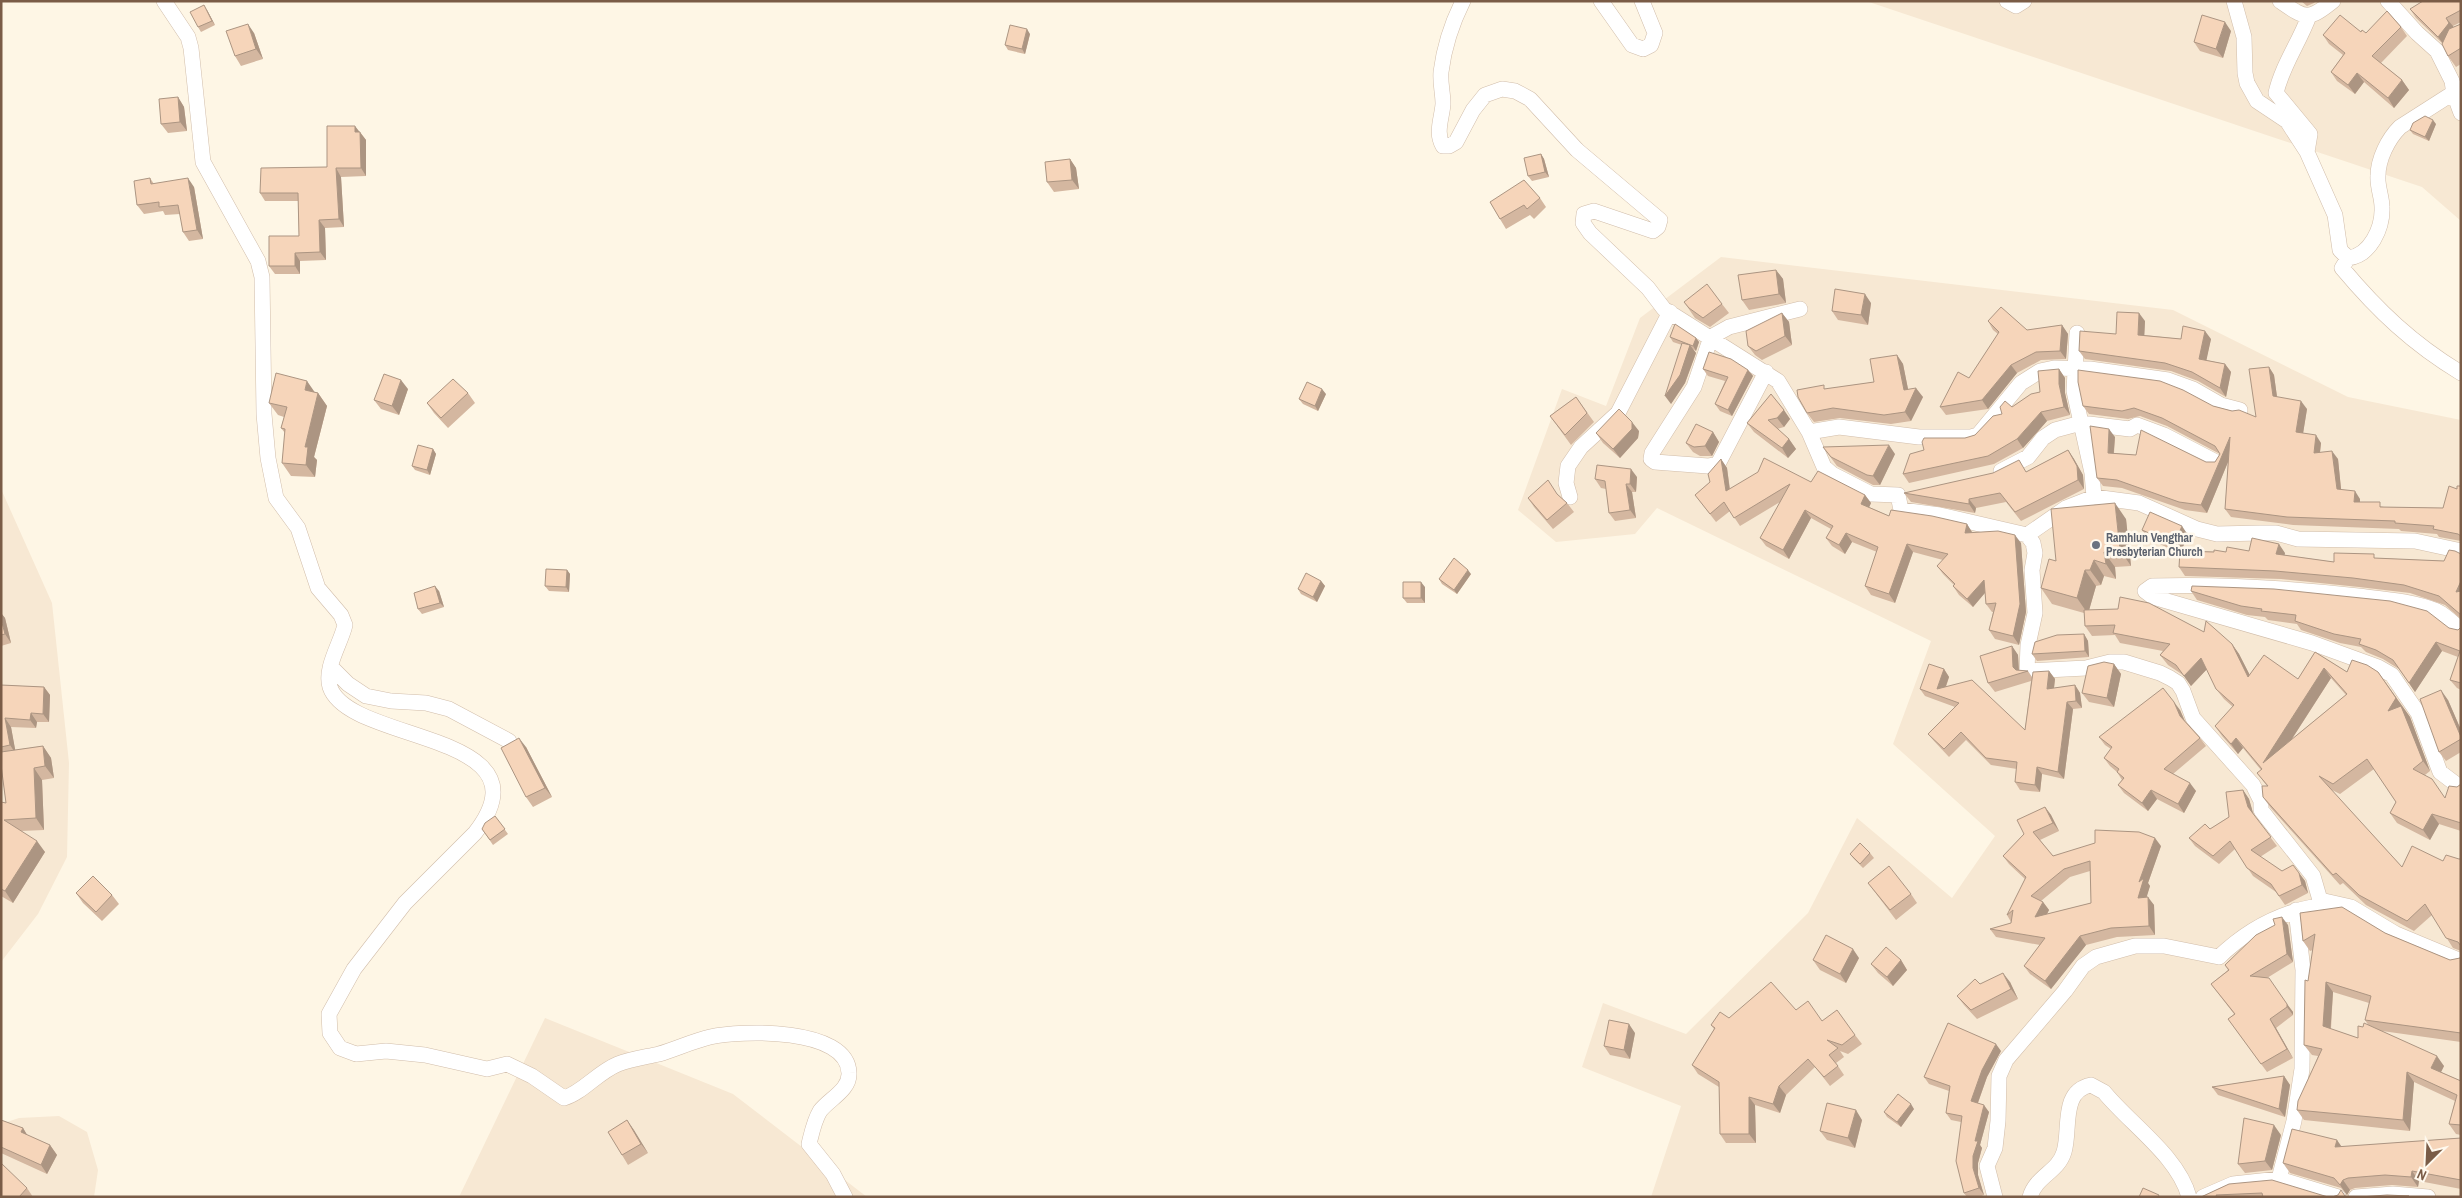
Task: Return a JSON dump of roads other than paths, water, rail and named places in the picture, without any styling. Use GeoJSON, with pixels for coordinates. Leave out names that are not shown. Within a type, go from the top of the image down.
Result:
{"type":"FeatureCollection","features":[{"type":"Feature","properties":{"kind":"street"},"geometry":{"type":"LineString","coordinates":[[164,1],[188,37],[191,48],[203,162],[258,260],[262,277],[264,414],[268,458],[276,498],[298,528],[318,588],[345,625],[331,667],[330,686],[335,696],[354,711],[453,749],[475,760],[489,776],[493,798],[484,820],[475,833],[405,903],[354,969],[328,1014],[330,1033],[340,1048],[356,1054],[386,1051],[425,1055],[487,1069],[507,1064],[532,1076],[564,1098],[573,1096],[602,1072],[620,1064],[711,1037],[749,1033],[788,1034],[812,1039],[833,1047],[846,1059],[849,1072],[848,1081],[833,1100],[822,1109],[814,1123],[809,1144],[834,1174],[845,1197]]}},
{"type":"Feature","properties":{"kind":"street"},"geometry":{"type":"LineString","coordinates":[[1464,1],[1447,40],[1441,73],[1443,103],[1439,126],[1440,140],[1443,146],[1449,146],[1456,142],[1473,110],[1485,95],[1493,91],[1515,92],[1530,99],[1576,150],[1660,220],[1658,227],[1653,231],[1594,211],[1584,214],[1582,219],[1583,224],[1590,233],[1648,288],[1664,309],[1778,381],[1809,432],[1824,467],[1832,474],[1871,494],[1898,495],[1916,491]]}},
{"type":"Feature","properties":{"kind":"street"},"geometry":{"type":"LineString","coordinates":[[1601,1],[1632,45],[1643,49],[1651,45],[1654,33],[1642,1]]}},
{"type":"Feature","properties":{"kind":"street"},"geometry":{"type":"LineString","coordinates":[[2007,1],[2016,6],[2024,1]]}},
{"type":"Feature","properties":{"kind":"street"},"geometry":{"type":"LineString","coordinates":[[2280,1],[2301,16],[2309,16],[2333,1]]}},
{"type":"Feature","properties":{"kind":"street"},"geometry":{"type":"LineString","coordinates":[[2388,1],[2417,33],[2437,51],[2457,91],[2461,113]]}},
{"type":"Feature","properties":{"kind":"street"},"geometry":{"type":"LineString","coordinates":[[2237,5],[2244,37],[2247,83],[2257,101],[2287,121],[2307,152],[2335,215],[2340,250],[2348,258]]}},
{"type":"Feature","properties":{"kind":"street"},"geometry":{"type":"LineString","coordinates":[[2307,152],[2310,134],[2276,93],[2280,78],[2300,40],[2309,16]]}},
{"type":"Feature","properties":{"kind":"street"},"geometry":{"type":"LineString","coordinates":[[2457,91],[2400,127],[2386,144],[2378,176],[2383,209],[2377,234],[2361,254],[2348,258],[2342,268],[2391,321],[2426,352],[2461,373]]}},
{"type":"Feature","properties":{"kind":"street"},"geometry":{"type":"LineString","coordinates":[[1766,372],[1718,464],[1708,466],[1655,462],[1651,459],[1652,453],[1694,387],[1711,338],[1730,327],[1751,320],[1800,309]]}},
{"type":"Feature","properties":{"kind":"street"},"geometry":{"type":"LineString","coordinates":[[1570,497],[1566,483],[1568,466],[1581,447],[1618,413],[1670,312]]}},
{"type":"Feature","properties":{"kind":"street"},"geometry":{"type":"LineString","coordinates":[[2078,333],[2074,369],[2074,391],[2092,473],[2094,497]]}},
{"type":"Feature","properties":{"kind":"street"},"geometry":{"type":"LineString","coordinates":[[1809,432],[1839,427],[1919,437],[1971,437],[1978,434],[2021,383],[2040,371],[2074,369],[2168,380],[2194,389],[2221,405],[2240,410]]}},
{"type":"Feature","properties":{"kind":"street"},"geometry":{"type":"LineString","coordinates":[[1988,475],[1997,473],[2028,457],[2049,433],[2081,423],[2130,429],[2137,425],[2164,435],[2216,462]]}},
{"type":"Feature","properties":{"kind":"street"},"geometry":{"type":"LineString","coordinates":[[1898,495],[1901,510],[1940,515],[2027,534],[2033,543],[2035,553],[2032,570],[2035,613],[2028,645],[2027,670],[2046,672],[2086,668],[2110,662],[2124,662],[2160,673],[2178,683],[2193,718],[2235,767],[2246,776],[2261,801],[2261,810],[2313,876],[2320,900],[2317,906],[2296,910],[2256,927],[2236,941],[2219,957],[2164,946],[2135,946],[2096,958],[2083,966],[2065,991],[2006,1060],[1998,1076],[2000,1098],[1995,1148],[1987,1166],[1995,1197]]}},
{"type":"Feature","properties":{"kind":"street"},"geometry":{"type":"LineString","coordinates":[[2027,534],[2066,508],[2094,497],[2139,504],[2197,529],[2217,534],[2276,533],[2298,539],[2415,541],[2461,551]]}},
{"type":"Feature","properties":{"kind":"street"},"geometry":{"type":"LineString","coordinates":[[2461,630],[2436,611],[2386,600],[2298,590],[2254,589],[2225,585],[2152,586],[2147,587],[2145,591],[2153,597],[2312,643],[2378,668],[2392,676],[2418,713],[2440,772],[2461,788]]}},
{"type":"Feature","properties":{"kind":"street"},"geometry":{"type":"LineString","coordinates":[[331,667],[348,684],[366,696],[391,701],[426,703],[449,709],[509,741]]}},
{"type":"Feature","properties":{"kind":"street"},"geometry":{"type":"LineString","coordinates":[[2320,900],[2351,907],[2396,934],[2461,961]]}},
{"type":"Feature","properties":{"kind":"street"},"geometry":{"type":"LineString","coordinates":[[2279,1179],[2294,1121],[2302,1069],[2303,970],[2296,910]]}},
{"type":"Feature","properties":{"kind":"street"},"geometry":{"type":"LineString","coordinates":[[2030,1197],[2034,1186],[2055,1168],[2063,1156],[2067,1115],[2071,1103],[2080,1089],[2091,1085],[2104,1092],[2168,1159],[2183,1180],[2189,1197]]}},
{"type":"Feature","properties":{"kind":"street"},"geometry":{"type":"LineString","coordinates":[[2202,1197],[2233,1184],[2279,1179],[2338,1197]]}},
{"type":"Feature","properties":{"kind":"street"},"geometry":{"type":"LineString","coordinates":[[2356,1197],[2393,1194],[2428,1197]]}},
{"type":"Feature","properties":{"kind":"place","name":"Ramhlun Vengthar Presbyterian Church"},"geometry":{"type":"Point","coordinates":[2096,545]}}]}
